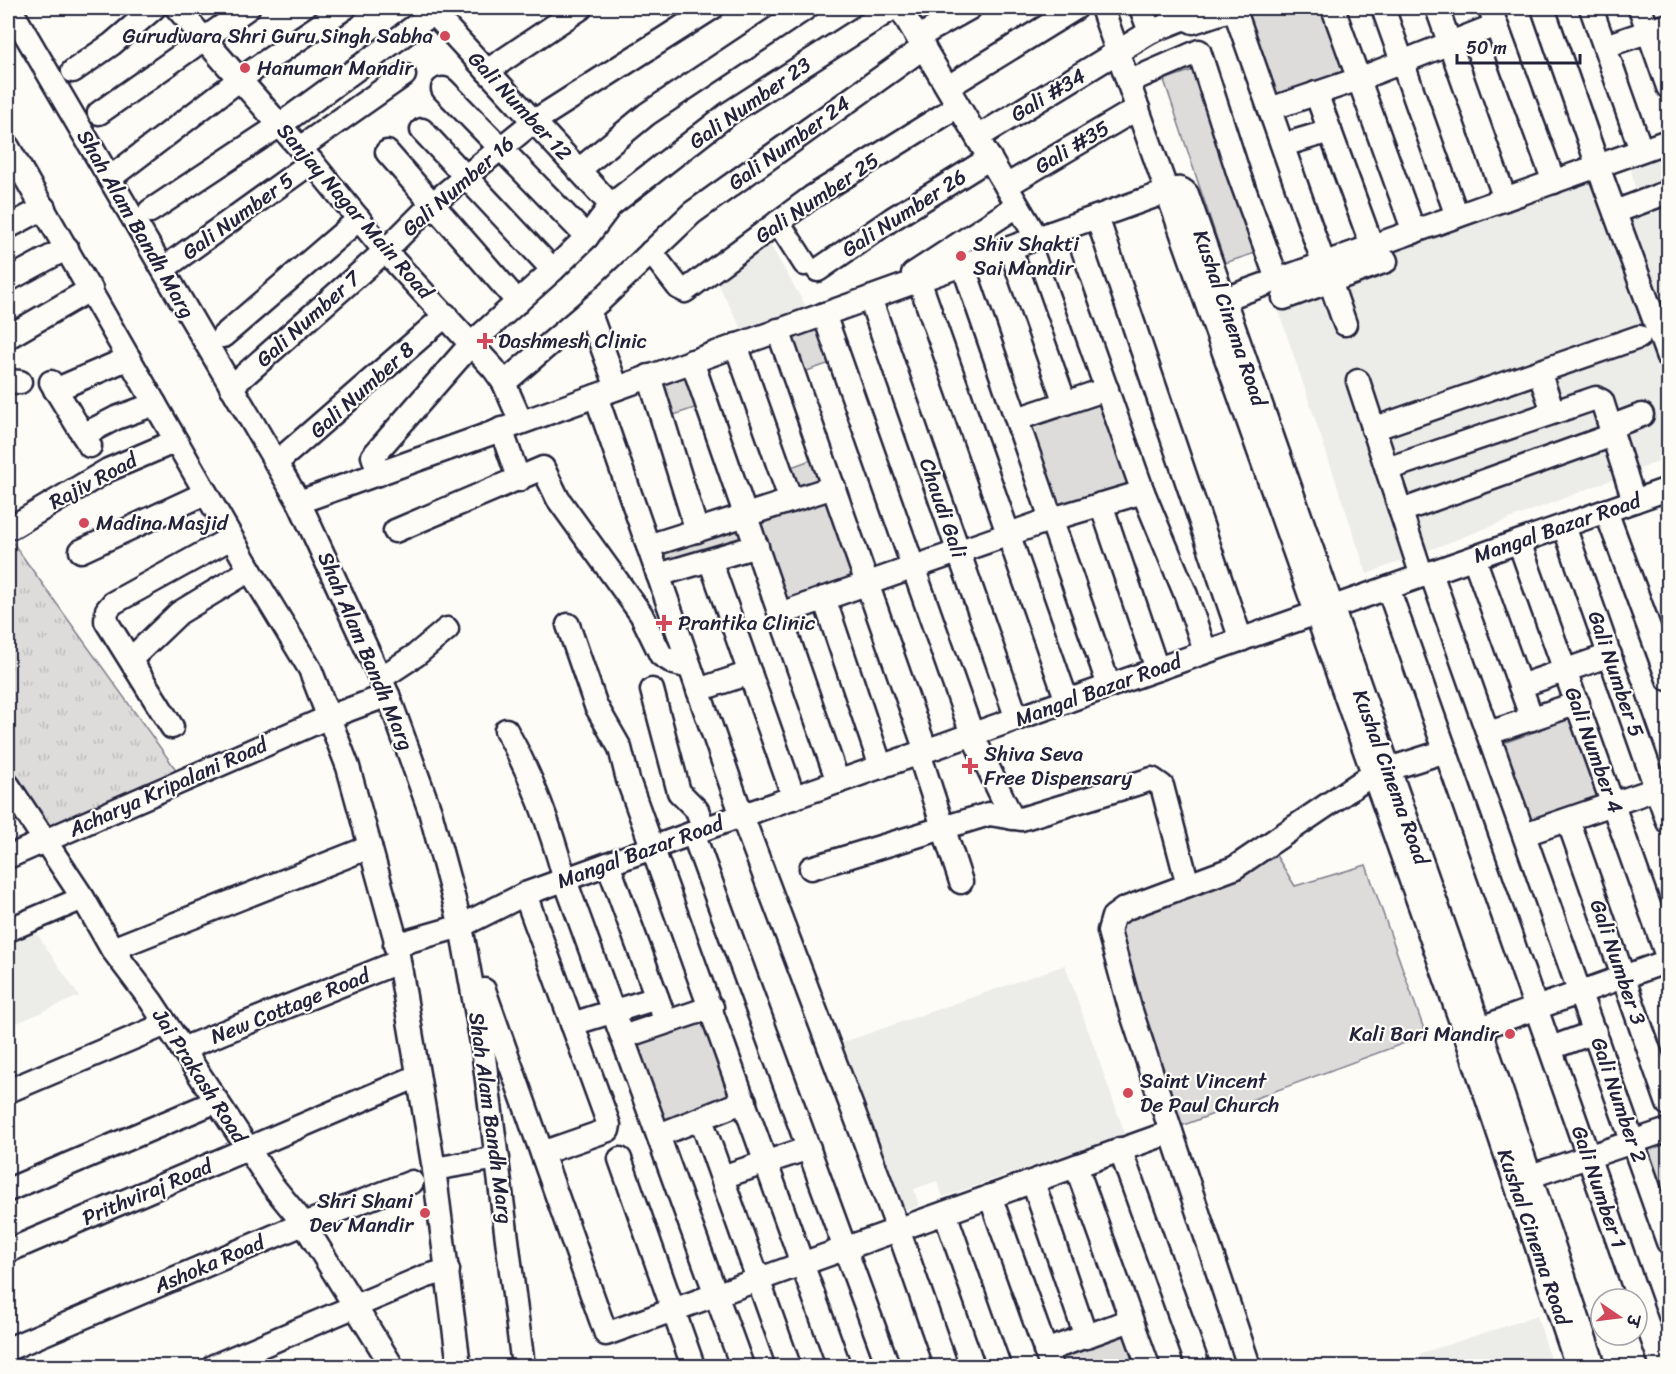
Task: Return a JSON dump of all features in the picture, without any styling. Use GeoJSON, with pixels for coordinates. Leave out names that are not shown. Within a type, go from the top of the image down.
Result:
{"type":"FeatureCollection","features":[{"type":"Feature","properties":{"kind":"street","name":"Shah Alam Bandh Marg"},"geometry":{"type":"LineString","coordinates":[[10,8],[299,502],[385,686],[430,811],[461,926],[484,1058],[524,1366]]}},
{"type":"Feature","properties":{"kind":"street"},"geometry":{"type":"LineString","coordinates":[[72,71],[112,44],[154,8]]}},
{"type":"Feature","properties":{"kind":"street","name":"Sanjay Nagar Main Road"},"geometry":{"type":"LineString","coordinates":[[177,8],[306,155],[385,251],[446,315],[504,383],[519,480]]}},
{"type":"Feature","properties":{"kind":"street"},"geometry":{"type":"LineString","coordinates":[[99,113],[248,8]]}},
{"type":"Feature","properties":{"kind":"street"},"geometry":{"type":"LineString","coordinates":[[110,178],[240,79],[345,8]]}},
{"type":"Feature","properties":{"kind":"street"},"geometry":{"type":"LineString","coordinates":[[487,71],[581,8]]}},
{"type":"Feature","properties":{"kind":"street","name":"Gali Number 16"},"geometry":{"type":"LineString","coordinates":[[385,251],[432,204],[533,122],[712,8]]}},
{"type":"Feature","properties":{"kind":"street"},"geometry":{"type":"LineString","coordinates":[[580,169],[647,114],[806,8]]}},
{"type":"Feature","properties":{"kind":"street","name":"Gali Number 23"},"geometry":{"type":"LineString","coordinates":[[379,474],[373,456],[471,344],[554,270],[587,237],[611,205],[729,113],[893,8]]}},
{"type":"Feature","properties":{"kind":"street"},"geometry":{"type":"LineString","coordinates":[[900,8],[1017,206],[1044,236],[1107,389],[1143,492],[1186,595],[1205,651]]}},
{"type":"Feature","properties":{"kind":"street","name":"Gali Number 24"},"geometry":{"type":"LineString","coordinates":[[504,383],[589,311],[692,213],[970,8]]}},
{"type":"Feature","properties":{"kind":"street","name":"Gali Number 25"},"geometry":{"type":"LineString","coordinates":[[654,248],[679,288],[685,291],[812,197],[1077,8]]}},
{"type":"Feature","properties":{"kind":"street","name":"Kushal Cinema Road"},"geometry":{"type":"LineString","coordinates":[[1102,8],[1138,108],[1176,190],[1473,1031],[1541,1235],[1577,1366]]}},
{"type":"Feature","properties":{"kind":"street"},"geometry":{"type":"LineString","coordinates":[[1141,8],[1150,32]]}},
{"type":"Feature","properties":{"kind":"street"},"geometry":{"type":"LineString","coordinates":[[1234,8],[1345,324]]}},
{"type":"Feature","properties":{"kind":"street","name":"Gali #34"},"geometry":{"type":"LineString","coordinates":[[978,137],[1183,13],[1193,22],[1234,8]]}},
{"type":"Feature","properties":{"kind":"street"},"geometry":{"type":"LineString","coordinates":[[1333,8],[1414,232]]}},
{"type":"Feature","properties":{"kind":"street"},"geometry":{"type":"LineString","coordinates":[[1383,8],[1457,216]]}},
{"type":"Feature","properties":{"kind":"street"},"geometry":{"type":"LineString","coordinates":[[1437,8],[1505,199]]}},
{"type":"Feature","properties":{"kind":"street"},"geometry":{"type":"LineString","coordinates":[[1545,8],[1598,165],[1668,357]]}},
{"type":"Feature","properties":{"kind":"street"},"geometry":{"type":"LineString","coordinates":[[1591,8],[1641,150]]}},
{"type":"Feature","properties":{"kind":"street"},"geometry":{"type":"LineString","coordinates":[[1640,8],[1659,28],[1668,87]]}},
{"type":"Feature","properties":{"kind":"street"},"geometry":{"type":"LineString","coordinates":[[150,211],[280,125],[434,9]]}},
{"type":"Feature","properties":{"kind":"street","name":"Gali Number 12"},"geometry":{"type":"LineString","coordinates":[[434,9],[533,122],[580,169],[611,205]]}},
{"type":"Feature","properties":{"kind":"street"},"geometry":{"type":"LineString","coordinates":[[1270,109],[1403,63],[1450,42],[1493,16],[1554,182]]}},
{"type":"Feature","properties":{"kind":"street"},"geometry":{"type":"LineString","coordinates":[[1605,46],[1659,28]]}},
{"type":"Feature","properties":{"kind":"street"},"geometry":{"type":"LineString","coordinates":[[1128,82],[1199,51],[1239,175],[1281,289]]}},
{"type":"Feature","properties":{"kind":"street","name":"Gali Number 5"},"geometry":{"type":"LineString","coordinates":[[163,269],[404,75]]}},
{"type":"Feature","properties":{"kind":"street"},"geometry":{"type":"LineString","coordinates":[[443,89],[587,237]]}},
{"type":"Feature","properties":{"kind":"street"},"geometry":{"type":"LineString","coordinates":[[1316,93],[1379,254]]}},
{"type":"Feature","properties":{"kind":"street","name":"Gali #35"},"geometry":{"type":"LineString","coordinates":[[1006,186],[1138,108]]}},
{"type":"Feature","properties":{"kind":"street"},"geometry":{"type":"LineString","coordinates":[[422,130],[554,270]]}},
{"type":"Feature","properties":{"kind":"street"},"geometry":{"type":"LineString","coordinates":[[1283,145],[1330,131]]}},
{"type":"Feature","properties":{"kind":"street"},"geometry":{"type":"LineString","coordinates":[[1216,302],[1281,289],[1379,254],[1414,232],[1668,141]]}},
{"type":"Feature","properties":{"kind":"street"},"geometry":{"type":"LineString","coordinates":[[8,147],[231,538],[310,669],[348,767],[397,953],[434,1169],[448,1270],[456,1365]]}},
{"type":"Feature","properties":{"kind":"street"},"geometry":{"type":"LineString","coordinates":[[387,152],[518,302]]}},
{"type":"Feature","properties":{"kind":"street","name":"Gali Number 26"},"geometry":{"type":"LineString","coordinates":[[778,222],[812,267],[990,158]]}},
{"type":"Feature","properties":{"kind":"street"},"geometry":{"type":"LineString","coordinates":[[299,502],[1176,190]]}},
{"type":"Feature","properties":{"kind":"street"},"geometry":{"type":"LineString","coordinates":[[1615,212],[1668,192]]}},
{"type":"Feature","properties":{"kind":"street"},"geometry":{"type":"LineString","coordinates":[[909,284],[920,268],[1017,206]]}},
{"type":"Feature","properties":{"kind":"street"},"geometry":{"type":"LineString","coordinates":[[8,227],[44,208]]}},
{"type":"Feature","properties":{"kind":"street"},"geometry":{"type":"LineString","coordinates":[[1097,217],[1242,639]]}},
{"type":"Feature","properties":{"kind":"street"},"geometry":{"type":"LineString","coordinates":[[223,336],[359,219]]}},
{"type":"Feature","properties":{"kind":"street"},"geometry":{"type":"LineString","coordinates":[[8,280],[67,248]]}},
{"type":"Feature","properties":{"kind":"street"},"geometry":{"type":"LineString","coordinates":[[1010,248],[1065,403]]}},
{"type":"Feature","properties":{"kind":"street","name":"Gali Number 7"},"geometry":{"type":"LineString","coordinates":[[231,387],[385,251]]}},
{"type":"Feature","properties":{"kind":"street"},"geometry":{"type":"LineString","coordinates":[[963,265],[1109,686]]}},
{"type":"Feature","properties":{"kind":"street"},"geometry":{"type":"LineString","coordinates":[[909,284],[1008,534],[1067,701]]}},
{"type":"Feature","properties":{"kind":"street"},"geometry":{"type":"LineString","coordinates":[[8,337],[91,289]]}},
{"type":"Feature","properties":{"kind":"street","name":"Chaudi Gali"},"geometry":{"type":"LineString","coordinates":[[870,298],[1017,719]]}},
{"type":"Feature","properties":{"kind":"street"},"geometry":{"type":"LineString","coordinates":[[589,311],[617,388]]}},
{"type":"Feature","properties":{"kind":"street"},"geometry":{"type":"LineString","coordinates":[[824,314],[972,734],[1012,819]]}},
{"type":"Feature","properties":{"kind":"street","name":"Gali Number 8"},"geometry":{"type":"LineString","coordinates":[[276,463],[446,315]]}},
{"type":"Feature","properties":{"kind":"street"},"geometry":{"type":"LineString","coordinates":[[778,330],[868,583],[923,752],[943,827],[961,882]]}},
{"type":"Feature","properties":{"kind":"street"},"geometry":{"type":"LineString","coordinates":[[1373,429],[1639,337]]}},
{"type":"Feature","properties":{"kind":"street"},"geometry":{"type":"LineString","coordinates":[[736,345],[791,501]]}},
{"type":"Feature","properties":{"kind":"street"},"geometry":{"type":"LineString","coordinates":[[129,358],[53,386],[87,440],[116,418],[155,404]]}},
{"type":"Feature","properties":{"kind":"street"},"geometry":{"type":"LineString","coordinates":[[692,361],[838,782]]}},
{"type":"Feature","properties":{"kind":"street"},"geometry":{"type":"LineString","coordinates":[[1539,372],[1553,411]]}},
{"type":"Feature","properties":{"kind":"street"},"geometry":{"type":"LineString","coordinates":[[648,376],[697,531]]}},
{"type":"Feature","properties":{"kind":"street","name":"Gali Number 2"},"geometry":{"type":"LineString","coordinates":[[1358,381],[1401,511],[1489,733],[1668,1242]]}},
{"type":"Feature","properties":{"kind":"street"},"geometry":{"type":"LineString","coordinates":[[1017,419],[1107,389]]}},
{"type":"Feature","properties":{"kind":"street"},"geometry":{"type":"LineString","coordinates":[[596,396],[742,816],[898,1229],[946,1366]]}},
{"type":"Feature","properties":{"kind":"street"},"geometry":{"type":"LineString","coordinates":[[1387,469],[1596,398],[1602,401],[1634,501]]}},
{"type":"Feature","properties":{"kind":"street"},"geometry":{"type":"LineString","coordinates":[[1401,511],[1612,431],[1642,415]]}},
{"type":"Feature","properties":{"kind":"street","name":"Rajiv Road"},"geometry":{"type":"LineString","coordinates":[[12,526],[108,470],[176,441]]}},
{"type":"Feature","properties":{"kind":"street"},"geometry":{"type":"LineString","coordinates":[[395,531],[543,468],[558,499],[640,614],[661,655],[674,663],[690,666]]}},
{"type":"Feature","properties":{"kind":"street"},"geometry":{"type":"LineString","coordinates":[[648,546],[834,487]]}},
{"type":"Feature","properties":{"kind":"street"},"geometry":{"type":"LineString","coordinates":[[780,614],[1052,519],[1143,492]]}},
{"type":"Feature","properties":{"kind":"street"},"geometry":{"type":"LineString","coordinates":[[81,551],[206,493]]}},
{"type":"Feature","properties":{"kind":"street","name":"Mangal Bazar Road"},"geometry":{"type":"LineString","coordinates":[[397,953],[461,926],[525,894],[654,847],[1634,501],[1667,495]]}},
{"type":"Feature","properties":{"kind":"street"},"geometry":{"type":"LineString","coordinates":[[1101,504],[1157,669]]}},
{"type":"Feature","properties":{"kind":"street"},"geometry":{"type":"LineString","coordinates":[[1606,511],[1668,679]]}},
{"type":"Feature","properties":{"kind":"street","name":"Gali Number 5"},"geometry":{"type":"LineString","coordinates":[[1564,526],[1610,655],[1663,787],[1668,822]]}},
{"type":"Feature","properties":{"kind":"street"},"geometry":{"type":"LineString","coordinates":[[171,727],[106,621],[107,610],[113,603],[231,538]]}},
{"type":"Feature","properties":{"kind":"street","name":"Gali Number 4"},"geometry":{"type":"LineString","coordinates":[[1519,542],[1668,960]]}},
{"type":"Feature","properties":{"kind":"street"},"geometry":{"type":"LineString","coordinates":[[658,575],[757,546]]}},
{"type":"Feature","properties":{"kind":"street"},"geometry":{"type":"LineString","coordinates":[[1474,558],[1532,719]]}},
{"type":"Feature","properties":{"kind":"street"},"geometry":{"type":"LineString","coordinates":[[710,560],[794,798]]}},
{"type":"Feature","properties":{"kind":"street"},"geometry":{"type":"LineString","coordinates":[[130,659],[179,613],[250,570]]}},
{"type":"Feature","properties":{"kind":"street","name":"Gali Number 1"},"geometry":{"type":"LineString","coordinates":[[1388,588],[1662,1366]]}},
{"type":"Feature","properties":{"kind":"street"},"geometry":{"type":"LineString","coordinates":[[824,598],[881,767]]}},
{"type":"Feature","properties":{"kind":"street"},"geometry":{"type":"LineString","coordinates":[[568,625],[596,706],[620,748],[628,780],[712,1007],[839,1366]]}},
{"type":"Feature","properties":{"kind":"street","name":"Acharya Kripalani Road"},"geometry":{"type":"LineString","coordinates":[[8,857],[329,717],[385,686],[416,655],[447,629]]}},
{"type":"Feature","properties":{"kind":"street"},"geometry":{"type":"LineString","coordinates":[[1520,686],[1610,655]]}},
{"type":"Feature","properties":{"kind":"street"},"geometry":{"type":"LineString","coordinates":[[698,690],[750,673]]}},
{"type":"Feature","properties":{"kind":"street"},"geometry":{"type":"LineString","coordinates":[[652,690],[679,792],[697,810],[699,831],[809,1148],[888,1366]]}},
{"type":"Feature","properties":{"kind":"street"},"geometry":{"type":"LineString","coordinates":[[1489,733],[1578,704]]}},
{"type":"Feature","properties":{"kind":"street"},"geometry":{"type":"LineString","coordinates":[[506,730],[530,774],[548,821],[565,880],[742,1366]]}},
{"type":"Feature","properties":{"kind":"street"},"geometry":{"type":"LineString","coordinates":[[1248,1366],[1130,1008],[1109,931],[1113,917],[1124,909],[1234,868],[1380,772],[1446,751]]}},
{"type":"Feature","properties":{"kind":"street"},"geometry":{"type":"LineString","coordinates":[[811,868],[988,814],[1002,814],[1012,819],[1021,819],[1152,779],[1162,786],[1188,885]]}},
{"type":"Feature","properties":{"kind":"street","name":"Jai Prakash Road"},"geometry":{"type":"LineString","coordinates":[[8,786],[83,898],[112,949],[166,1024],[272,1185],[304,1224],[392,1366]]}},
{"type":"Feature","properties":{"kind":"street"},"geometry":{"type":"LineString","coordinates":[[1525,834],[1663,787]]}},
{"type":"Feature","properties":{"kind":"street","name":"Gali Number 3"},"geometry":{"type":"LineString","coordinates":[[1568,820],[1668,1104]]}},
{"type":"Feature","properties":{"kind":"street"},"geometry":{"type":"LineString","coordinates":[[112,949],[370,847]]}},
{"type":"Feature","properties":{"kind":"street"},"geometry":{"type":"LineString","coordinates":[[608,864],[666,1022]]}},
{"type":"Feature","properties":{"kind":"street"},"geometry":{"type":"LineString","coordinates":[[525,894],[609,1125],[608,1130],[542,1153]]}},
{"type":"Feature","properties":{"kind":"street"},"geometry":{"type":"LineString","coordinates":[[8,930],[83,898]]}},
{"type":"Feature","properties":{"kind":"street"},"geometry":{"type":"LineString","coordinates":[[461,926],[606,1334],[1171,1132]]}},
{"type":"Feature","properties":{"kind":"street","name":"New Cottage Road"},"geometry":{"type":"LineString","coordinates":[[182,1049],[397,953]]}},
{"type":"Feature","properties":{"kind":"street"},"geometry":{"type":"LineString","coordinates":[[1473,1031],[1668,960]]}},
{"type":"Feature","properties":{"kind":"street"},"geometry":{"type":"LineString","coordinates":[[572,1024],[657,998]]}},
{"type":"Feature","properties":{"kind":"street"},"geometry":{"type":"LineString","coordinates":[[623,1037],[712,1007]]}},
{"type":"Feature","properties":{"kind":"street"},"geometry":{"type":"LineString","coordinates":[[8,1091],[166,1024]]}},
{"type":"Feature","properties":{"kind":"street"},"geometry":{"type":"LineString","coordinates":[[1551,1048],[1594,1032]]}},
{"type":"Feature","properties":{"kind":"street"},"geometry":{"type":"LineString","coordinates":[[484,1058],[509,1062]]}},
{"type":"Feature","properties":{"kind":"street","name":"Prithviraj Road"},"geometry":{"type":"LineString","coordinates":[[8,1251],[418,1076]]}},
{"type":"Feature","properties":{"kind":"street"},"geometry":{"type":"LineString","coordinates":[[8,1190],[217,1101]]}},
{"type":"Feature","properties":{"kind":"street"},"geometry":{"type":"LineString","coordinates":[[658,1135],[745,1101]]}},
{"type":"Feature","properties":{"kind":"street"},"geometry":{"type":"LineString","coordinates":[[701,1119],[789,1366]]}},
{"type":"Feature","properties":{"kind":"street"},"geometry":{"type":"LineString","coordinates":[[1523,1180],[1668,1130]]}},
{"type":"Feature","properties":{"kind":"street"},"geometry":{"type":"LineString","coordinates":[[722,1177],[809,1148]]}},
{"type":"Feature","properties":{"kind":"street"},"geometry":{"type":"LineString","coordinates":[[1120,1149],[1198,1366]]}},
{"type":"Feature","properties":{"kind":"street"},"geometry":{"type":"LineString","coordinates":[[434,1169],[498,1158]]}},
{"type":"Feature","properties":{"kind":"street"},"geometry":{"type":"LineString","coordinates":[[620,1159],[693,1366]]}},
{"type":"Feature","properties":{"kind":"street"},"geometry":{"type":"LineString","coordinates":[[1076,1166],[1148,1366]]}},
{"type":"Feature","properties":{"kind":"street","name":"Ashoka Road"},"geometry":{"type":"LineString","coordinates":[[8,1349],[304,1224],[412,1182]]}},
{"type":"Feature","properties":{"kind":"street"},"geometry":{"type":"LineString","coordinates":[[1032,1182],[1086,1336]]}},
{"type":"Feature","properties":{"kind":"street"},"geometry":{"type":"LineString","coordinates":[[990,1196],[1048,1359],[1086,1336],[1131,1320]]}},
{"type":"Feature","properties":{"kind":"street"},"geometry":{"type":"LineString","coordinates":[[945,1213],[999,1366]]}},
{"type":"Feature","properties":{"kind":"street","name":"Kushal Cinema Road"},"geometry":{"type":"LineString","coordinates":[[1541,1235],[1594,1366]]}},
{"type":"Feature","properties":{"kind":"street"},"geometry":{"type":"LineString","coordinates":[[214,1366],[424,1277],[448,1270]]}},
{"type":"Feature","properties":{"kind":"shaded area"},"geometry":{"type":"Polygon","coordinates":[[[1668,151],[1668,458],[1367,574],[1273,294],[1606,173],[1617,203],[1636,193],[1630,164],[1668,151]]]}},
{"type":"Feature","properties":{"kind":"shaded area"},"geometry":{"type":"Polygon","coordinates":[[[768,241],[809,312],[745,335],[712,273],[768,241]]]}},
{"type":"Feature","properties":{"kind":"shaded area"},"geometry":{"type":"Polygon","coordinates":[[[35,931],[79,996],[8,1027],[8,942],[35,931]]]}},
{"type":"Feature","properties":{"kind":"shaded area"},"geometry":{"type":"Polygon","coordinates":[[[1065,965],[1125,1134],[943,1197],[937,1181],[914,1189],[919,1206],[900,1212],[841,1043],[1065,965]]]}},
{"type":"Feature","properties":{"kind":"shaded area"},"geometry":{"type":"Polygon","coordinates":[[[1537,1316],[1553,1366],[1423,1366],[1419,1354],[1537,1316]]]}},
{"type":"Feature","properties":{"kind":"green space"},"geometry":{"type":"Polygon","coordinates":[[[1266,8],[1322,8],[1345,73],[1273,98],[1243,16],[1266,8]]]}},
{"type":"Feature","properties":{"kind":"green space"},"geometry":{"type":"Polygon","coordinates":[[[1193,70],[1255,253],[1225,263],[1164,80],[1193,70]]]}},
{"type":"Feature","properties":{"kind":"green space"},"geometry":{"type":"Polygon","coordinates":[[[822,320],[836,361],[798,374],[784,334],[822,320]]]}},
{"type":"Feature","properties":{"kind":"green space"},"geometry":{"type":"Polygon","coordinates":[[[689,375],[700,406],[668,417],[658,386],[689,375]]]}},
{"type":"Feature","properties":{"kind":"green space"},"geometry":{"type":"Polygon","coordinates":[[[1101,401],[1130,484],[1058,510],[1029,427],[1101,401]]]}},
{"type":"Feature","properties":{"kind":"green space"},"geometry":{"type":"Polygon","coordinates":[[[816,458],[824,484],[794,494],[786,469],[816,458]]]}},
{"type":"Feature","properties":{"kind":"green space"},"geometry":{"type":"Polygon","coordinates":[[[828,494],[857,577],[785,603],[756,520],[828,494]]]}},
{"type":"Feature","properties":{"kind":"green space"},"geometry":{"type":"Polygon","coordinates":[[[742,522],[749,543],[667,567],[660,547],[742,522]]]}},
{"type":"Feature","properties":{"kind":"green space"},"geometry":{"type":"Polygon","coordinates":[[[8,536],[177,771],[47,828],[8,769],[8,536]]]}},
{"type":"Feature","properties":{"kind":"green space"},"geometry":{"type":"Polygon","coordinates":[[[1573,718],[1602,800],[1530,826],[1501,744],[1573,718]]]}},
{"type":"Feature","properties":{"kind":"green space"},"geometry":{"type":"Polygon","coordinates":[[[1272,849],[1295,886],[1366,865],[1426,1035],[1173,1129],[1114,917],[1272,849]]]}},
{"type":"Feature","properties":{"kind":"green space"},"geometry":{"type":"Polygon","coordinates":[[[706,1019],[735,1102],[663,1128],[634,1045],[706,1019]]]}},
{"type":"Feature","properties":{"kind":"green space"},"geometry":{"type":"Polygon","coordinates":[[[1668,1133],[1668,1227],[1638,1144],[1668,1133]]]}},
{"type":"Feature","properties":{"kind":"green space"},"geometry":{"type":"Polygon","coordinates":[[[1123,1334],[1135,1366],[1054,1366],[1051,1360],[1123,1334]]]}},
{"type":"Feature","properties":{"kind":"place","name":"Gurudwara Shri Guru Singh Sabha"},"geometry":{"type":"Point","coordinates":[445,36]}},
{"type":"Feature","properties":{"kind":"place","name":"Hanuman Mandir"},"geometry":{"type":"Point","coordinates":[245,68]}},
{"type":"Feature","properties":{"kind":"place","name":"Shiv Shakti Sai Mandir"},"geometry":{"type":"Point","coordinates":[961,256]}},
{"type":"Feature","properties":{"kind":"place","name":"Dashmesh Clinic"},"geometry":{"type":"Point","coordinates":[485,341]}},
{"type":"Feature","properties":{"kind":"place","name":"Madina Masjid"},"geometry":{"type":"Point","coordinates":[84,523]}},
{"type":"Feature","properties":{"kind":"place","name":"Prantika Clinic"},"geometry":{"type":"Point","coordinates":[664,623]}},
{"type":"Feature","properties":{"kind":"place","name":"Shiva Seva Free Dispensary"},"geometry":{"type":"Point","coordinates":[970,766]}},
{"type":"Feature","properties":{"kind":"place","name":"Kali Bari Mandir"},"geometry":{"type":"Point","coordinates":[1510,1034]}},
{"type":"Feature","properties":{"kind":"place","name":"Saint Vincent De Paul Church"},"geometry":{"type":"Point","coordinates":[1128,1093]}},
{"type":"Feature","properties":{"kind":"place","name":"Shri Shani Dev Mandir"},"geometry":{"type":"Point","coordinates":[425,1213]}}]}
